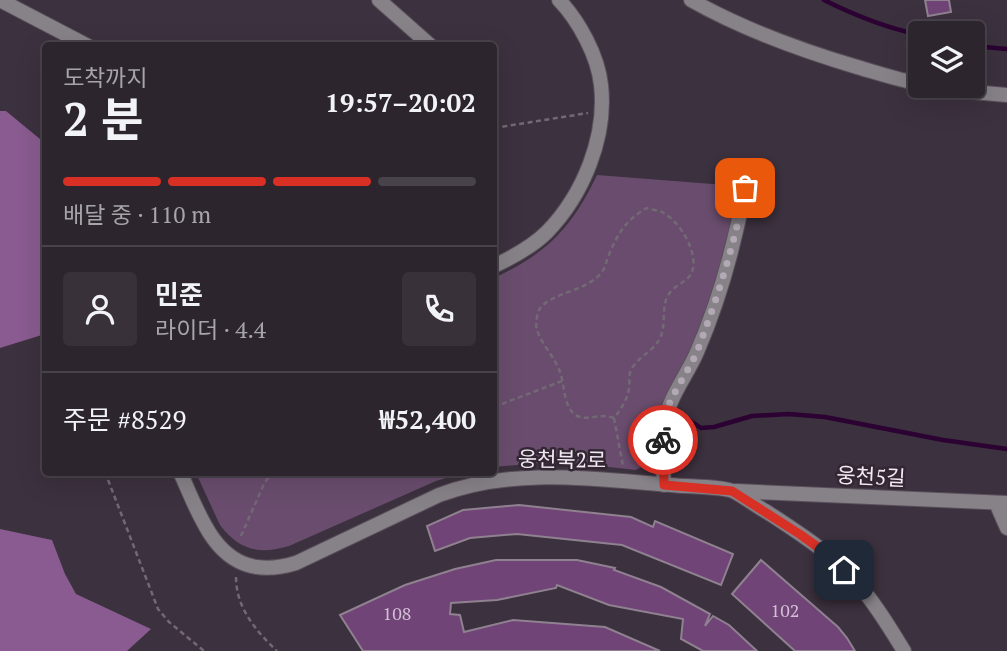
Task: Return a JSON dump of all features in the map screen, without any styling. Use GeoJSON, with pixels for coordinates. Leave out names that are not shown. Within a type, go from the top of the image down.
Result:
{"type":"FeatureCollection","features":[{"type":"Feature","properties":{"kind":"street"},"geometry":{"type":"LineString","coordinates":[[0,0],[81,42]]}},
{"type":"Feature","properties":{"kind":"street"},"geometry":{"type":"LineString","coordinates":[[379,0],[426,42]]}},
{"type":"Feature","properties":{"kind":"street"},"geometry":{"type":"LineString","coordinates":[[497,264],[527,248],[560,217],[588,169],[597,139],[602,111],[601,84],[593,51],[559,0]]}},
{"type":"Feature","properties":{"kind":"street"},"geometry":{"type":"LineString","coordinates":[[691,0],[793,47],[908,81]]}},
{"type":"Feature","properties":{"kind":"street"},"geometry":{"type":"LineString","coordinates":[[985,93],[1007,95]]}},
{"type":"Feature","properties":{"kind":"street"},"geometry":{"type":"LineString","coordinates":[[664,485],[664,423],[668,407],[696,353],[722,281],[738,226],[745,188]]}},
{"type":"Feature","properties":{"kind":"street"},"geometry":{"type":"LineString","coordinates":[[182,476],[210,534],[222,550],[236,560]]}},
{"type":"Feature","properties":{"kind":"street","name":"웅천북2로"},"geometry":{"type":"LineString","coordinates":[[236,560],[255,567],[286,566],[439,495],[489,481],[553,476],[732,491],[830,556],[858,584],[904,651]]}},
{"type":"Feature","properties":{"kind":"street","name":"웅천5길"},"geometry":{"type":"LineString","coordinates":[[732,491],[1002,503]]}},
{"type":"Feature","properties":{"kind":"street"},"geometry":{"type":"LineString","coordinates":[[1002,503],[1007,528]]}},
{"type":"Feature","properties":{"kind":"path"},"geometry":{"type":"LineString","coordinates":[[497,128],[602,111]]}},
{"type":"Feature","properties":{"kind":"path"},"geometry":{"type":"LineString","coordinates":[[614,418],[577,416],[570,408],[554,357],[536,329],[538,312],[547,300],[594,281],[604,270],[625,223],[646,208],[662,212],[672,219],[690,244],[694,257],[692,271],[686,281],[667,295],[662,334],[654,348],[637,361],[630,371],[629,390],[614,418],[623,466]]}},
{"type":"Feature","properties":{"kind":"path"},"geometry":{"type":"LineString","coordinates":[[497,406],[563,381]]}},
{"type":"Feature","properties":{"kind":"path"},"geometry":{"type":"LineString","coordinates":[[107,476],[158,609],[169,622],[204,651]]}},
{"type":"Feature","properties":{"kind":"path"},"geometry":{"type":"LineString","coordinates":[[241,536],[269,476]]}},
{"type":"Feature","properties":{"kind":"path"},"geometry":{"type":"LineString","coordinates":[[236,560],[236,584],[240,601],[257,630],[277,651]]}},
{"type":"Feature","properties":{"kind":"shaded area"},"geometry":{"type":"Polygon","coordinates":[[[0,111],[6,111],[42,141],[42,335],[0,348],[0,111]]]}},
{"type":"Feature","properties":{"kind":"shaded area"},"geometry":{"type":"Polygon","coordinates":[[[597,175],[738,186],[725,251],[702,323],[694,345],[660,411],[657,424],[657,458],[636,470],[552,462],[497,467],[497,277],[543,249],[567,225],[597,175]]]}},
{"type":"Feature","properties":{"kind":"shaded area"},"geometry":{"type":"Polygon","coordinates":[[[197,476],[452,476],[278,549],[259,550],[242,545],[220,525],[197,476]]]}},
{"type":"Feature","properties":{"kind":"shaded area"},"geometry":{"type":"Polygon","coordinates":[[[0,529],[52,540],[76,594],[151,629],[127,651],[0,651],[0,529]]]}},
{"type":"Feature","properties":{"kind":"building"},"geometry":{"type":"Polygon","coordinates":[[[925,0],[949,0],[951,12],[928,16],[925,0]]]}},
{"type":"Feature","properties":{"kind":"building"},"geometry":{"type":"Polygon","coordinates":[[[519,505],[631,517],[653,527],[655,521],[733,554],[721,585],[622,545],[517,534],[470,538],[435,551],[427,526],[463,510],[519,505]]]}},
{"type":"Feature","properties":{"kind":"building"},"geometry":{"type":"Polygon","coordinates":[[[496,560],[577,560],[615,568],[614,570],[661,587],[710,614],[705,626],[713,616],[729,625],[757,651],[703,651],[681,639],[683,619],[609,605],[557,585],[556,588],[497,600],[451,603],[450,614],[460,615],[464,632],[513,620],[605,627],[660,651],[363,651],[340,615],[405,585],[455,569],[496,560]]]}},
{"type":"Feature","properties":{"kind":"building"},"geometry":{"type":"Polygon","coordinates":[[[761,560],[838,627],[855,651],[795,651],[732,594],[761,560]]]}},
{"type":"Feature","properties":{"kind":"waterway"},"geometry":{"type":"LineString","coordinates":[[824,0],[908,32]]}},
{"type":"Feature","properties":{"kind":"waterway"},"geometry":{"type":"LineString","coordinates":[[985,47],[1007,49]]}},
{"type":"Feature","properties":{"kind":"waterway"},"geometry":{"type":"LineString","coordinates":[[683,416],[701,428],[752,416],[789,414],[825,417],[943,440],[1007,449]]}},
{"type":"Feature","properties":{"kind":"way so far"},"geometry":{"type":"LineString","coordinates":[[663,440],[668,407],[696,353],[722,281],[738,226],[745,188]]}},
{"type":"Feature","properties":{"kind":"route"},"geometry":{"type":"LineString","coordinates":[[663,440],[664,485],[732,491],[801,535],[844,570]]}}]}
